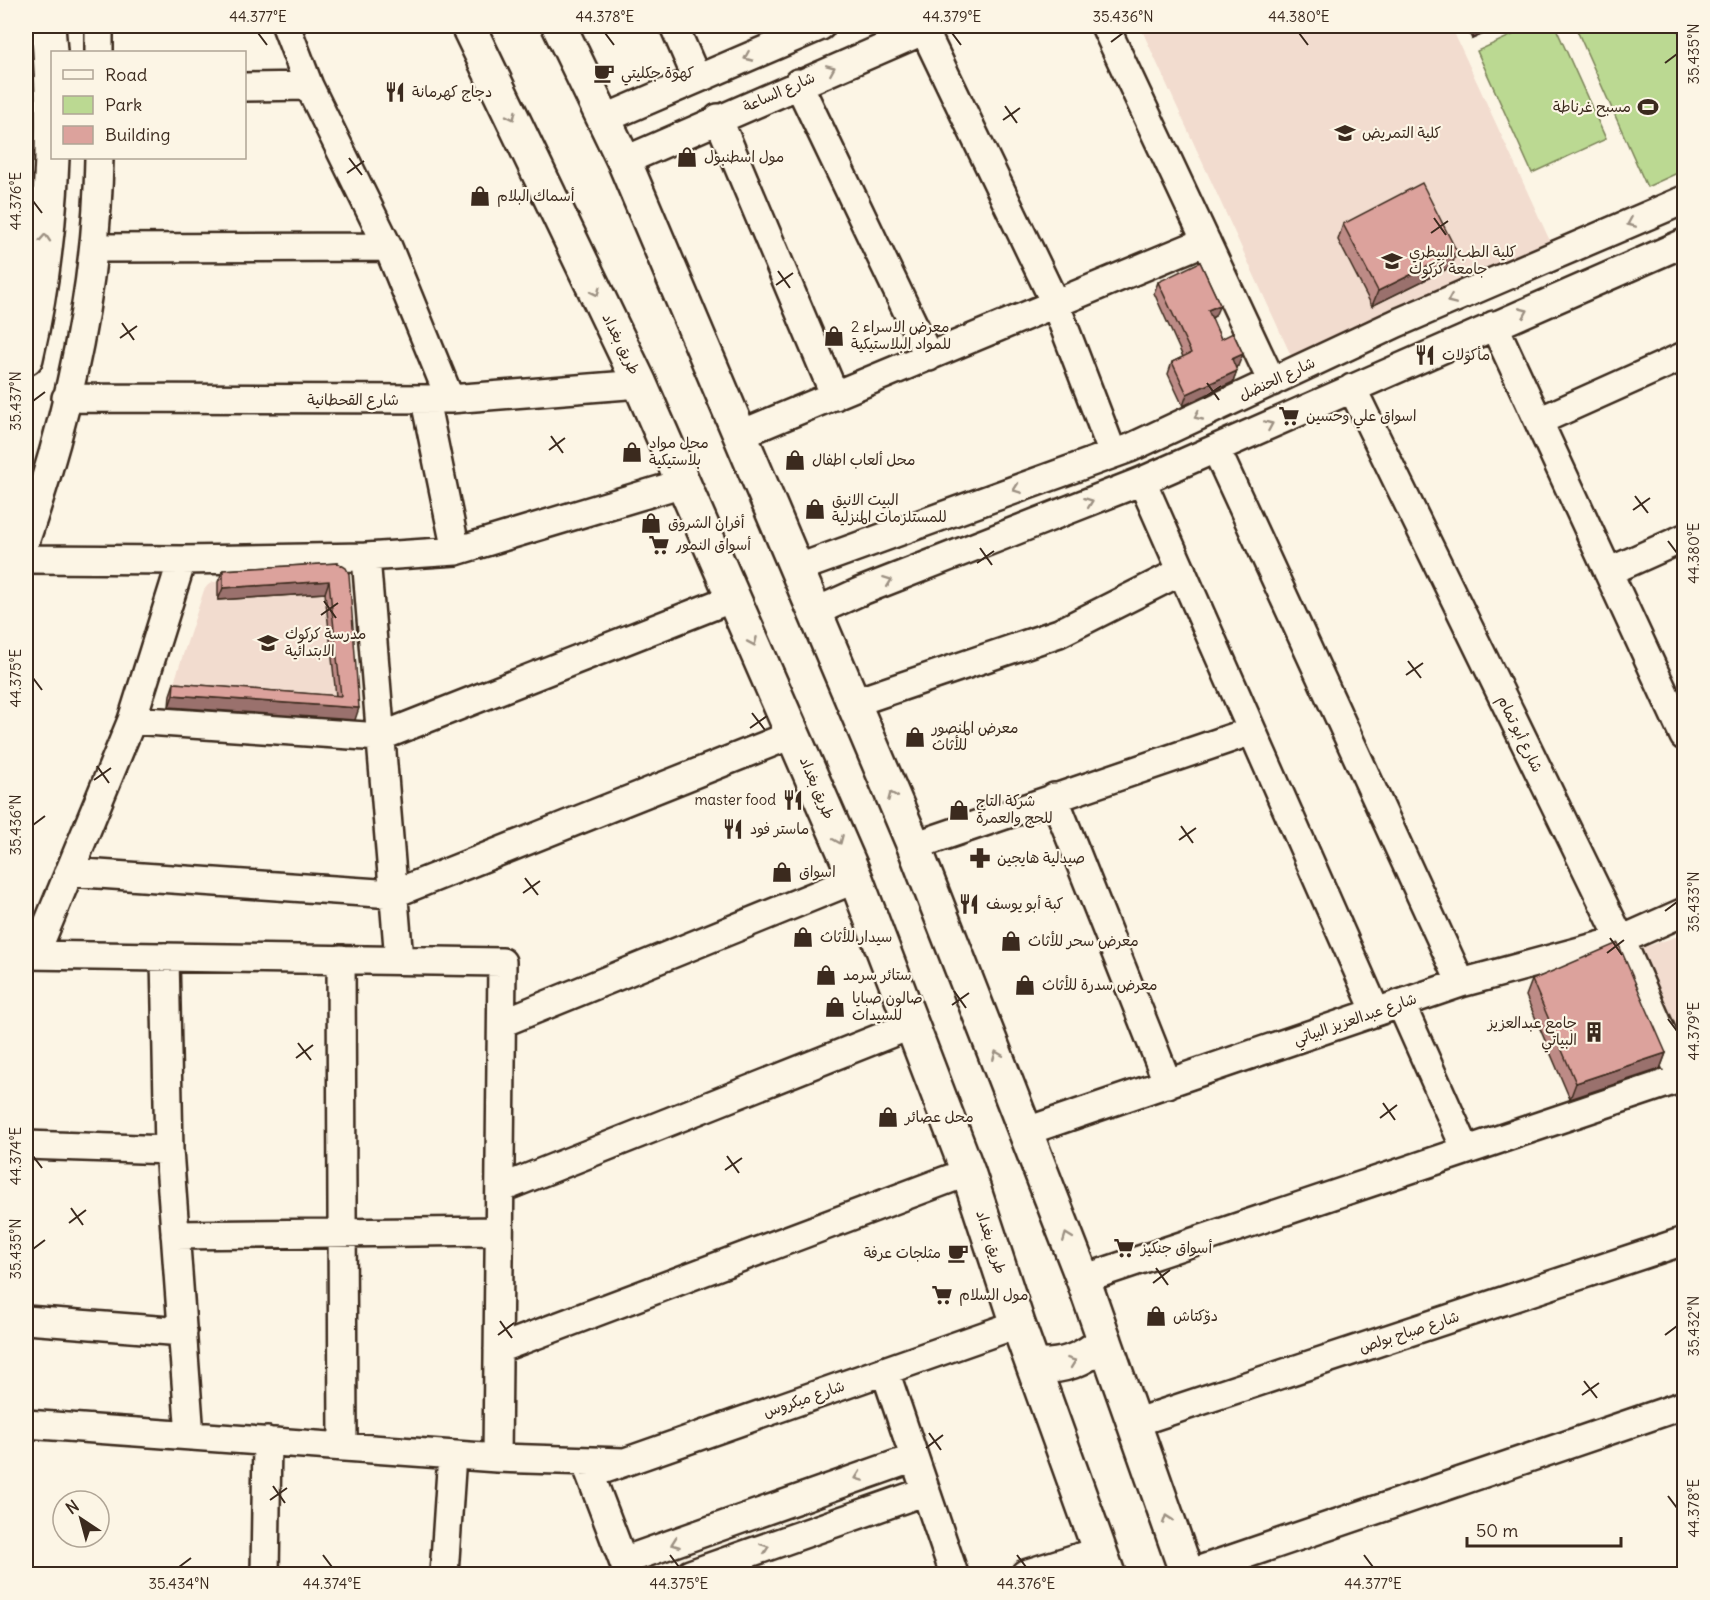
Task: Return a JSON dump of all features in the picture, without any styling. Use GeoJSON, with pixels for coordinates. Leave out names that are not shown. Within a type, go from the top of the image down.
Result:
{"type":"FeatureCollection","features":[{"type":"Feature","properties":{"kind":"main road"},"geometry":{"type":"LineString","coordinates":[[48,26],[51,58]]}},
{"type":"Feature","properties":{"kind":"main road","name":"طريق بغداد"},"geometry":{"type":"LineString","coordinates":[[468,26],[640,384],[856,879],[968,1172],[1018,1323],[1103,1563]]}},
{"type":"Feature","properties":{"kind":"main road"},"geometry":{"type":"LineString","coordinates":[[559,26],[624,160],[914,846],[1083,1279],[1188,1575]]}},
{"type":"Feature","properties":{"kind":"main road"},"geometry":{"type":"LineString","coordinates":[[26,358],[44,253],[52,159]]}},
{"type":"Feature","properties":{"kind":"main road"},"geometry":{"type":"LineString","coordinates":[[1034,1366],[1049,1367],[1080,1360],[1105,1341]]}},
{"type":"Feature","properties":{"kind":"street"},"geometry":{"type":"LineString","coordinates":[[99,26],[99,51]]}},
{"type":"Feature","properties":{"kind":"street"},"geometry":{"type":"LineString","coordinates":[[286,26],[309,86],[388,247],[437,400],[456,551]]}},
{"type":"Feature","properties":{"kind":"street"},"geometry":{"type":"LineString","coordinates":[[674,26],[697,79]]}},
{"type":"Feature","properties":{"kind":"street"},"geometry":{"type":"LineString","coordinates":[[604,119],[821,26]]}},
{"type":"Feature","properties":{"kind":"street"},"geometry":{"type":"LineString","coordinates":[[1105,26],[1272,382]]}},
{"type":"Feature","properties":{"kind":"street"},"geometry":{"type":"LineString","coordinates":[[929,28],[1055,303],[1113,454]]}},
{"type":"Feature","properties":{"kind":"street","name":"شارع الساعة"},"geometry":{"type":"LineString","coordinates":[[624,160],[929,28]]}},
{"type":"Feature","properties":{"kind":"street"},"geometry":{"type":"LineString","coordinates":[[798,83],[929,357]]}},
{"type":"Feature","properties":{"kind":"street"},"geometry":{"type":"LineString","coordinates":[[246,87],[309,86]]}},
{"type":"Feature","properties":{"kind":"street"},"geometry":{"type":"LineString","coordinates":[[662,95],[679,136]]}},
{"type":"Feature","properties":{"kind":"street"},"geometry":{"type":"LineString","coordinates":[[718,118],[835,396]]}},
{"type":"Feature","properties":{"kind":"street"},"geometry":{"type":"LineString","coordinates":[[26,539],[66,398],[94,248],[99,159]]}},
{"type":"Feature","properties":{"kind":"street","name":"شارع الحنضل"},"geometry":{"type":"LineString","coordinates":[[796,569],[1113,454],[1397,323],[1684,200]]}},
{"type":"Feature","properties":{"kind":"street"},"geometry":{"type":"LineString","coordinates":[[740,435],[1206,241]]}},
{"type":"Feature","properties":{"kind":"street"},"geometry":{"type":"LineString","coordinates":[[815,612],[859,592],[1142,482],[1684,243]]}},
{"type":"Feature","properties":{"kind":"street"},"geometry":{"type":"LineString","coordinates":[[94,248],[388,247]]}},
{"type":"Feature","properties":{"kind":"street"},"geometry":{"type":"LineString","coordinates":[[1397,323],[1412,361]]}},
{"type":"Feature","properties":{"kind":"street"},"geometry":{"type":"LineString","coordinates":[[1494,325],[1683,729]]}},
{"type":"Feature","properties":{"kind":"street"},"geometry":{"type":"LineString","coordinates":[[1539,421],[1684,356]]}},
{"type":"Feature","properties":{"kind":"street","name":"شارع القحطانية"},"geometry":{"type":"LineString","coordinates":[[66,398],[437,400],[640,384]]}},
{"type":"Feature","properties":{"kind":"street","name":"شارع أبو تمام"},"geometry":{"type":"LineString","coordinates":[[1352,388],[1621,940],[1683,1080]]}},
{"type":"Feature","properties":{"kind":"street"},"geometry":{"type":"LineString","coordinates":[[1216,448],[1461,982]]}},
{"type":"Feature","properties":{"kind":"street"},"geometry":{"type":"LineString","coordinates":[[1142,482],[1252,731],[1388,1008],[1466,1150]]}},
{"type":"Feature","properties":{"kind":"street"},"geometry":{"type":"LineString","coordinates":[[26,559],[182,560],[366,557],[456,551],[683,483]]}},
{"type":"Feature","properties":{"kind":"street"},"geometry":{"type":"LineString","coordinates":[[1608,572],[1684,538]]}},
{"type":"Feature","properties":{"kind":"street"},"geometry":{"type":"LineString","coordinates":[[847,551],[837,570],[842,584],[859,592]]}},
{"type":"Feature","properties":{"kind":"street"},"geometry":{"type":"LineString","coordinates":[[366,557],[399,960]]}},
{"type":"Feature","properties":{"kind":"street"},"geometry":{"type":"LineString","coordinates":[[182,560],[132,720],[69,872],[30,955],[502,962],[497,1458]]}},
{"type":"Feature","properties":{"kind":"street"},"geometry":{"type":"LineString","coordinates":[[853,703],[1059,633],[1182,571]]}},
{"type":"Feature","properties":{"kind":"street"},"geometry":{"type":"LineString","coordinates":[[132,720],[380,736],[733,598]]}},
{"type":"Feature","properties":{"kind":"street"},"geometry":{"type":"LineString","coordinates":[[914,846],[1252,731]]}},
{"type":"Feature","properties":{"kind":"street"},"geometry":{"type":"LineString","coordinates":[[69,872],[393,894],[794,734]]}},
{"type":"Feature","properties":{"kind":"street"},"geometry":{"type":"LineString","coordinates":[[1054,797],[1168,1084]]}},
{"type":"Feature","properties":{"kind":"street"},"geometry":{"type":"LineString","coordinates":[[502,1023],[856,879]]}},
{"type":"Feature","properties":{"kind":"street","name":"شارع عبدالعزيز البياتي"},"geometry":{"type":"LineString","coordinates":[[1027,1131],[1461,982],[1621,940],[1684,912]]}},
{"type":"Feature","properties":{"kind":"street"},"geometry":{"type":"LineString","coordinates":[[165,957],[169,1150],[190,1436]]}},
{"type":"Feature","properties":{"kind":"street"},"geometry":{"type":"LineString","coordinates":[[342,959],[343,1447]]}},
{"type":"Feature","properties":{"kind":"street"},"geometry":{"type":"LineString","coordinates":[[500,1189],[912,1026]]}},
{"type":"Feature","properties":{"kind":"street"},"geometry":{"type":"LineString","coordinates":[[1083,1279],[1466,1150],[1683,1080]]}},
{"type":"Feature","properties":{"kind":"street"},"geometry":{"type":"LineString","coordinates":[[26,1145],[169,1150]]}},
{"type":"Feature","properties":{"kind":"street"},"geometry":{"type":"LineString","coordinates":[[498,1349],[968,1172]]}},
{"type":"Feature","properties":{"kind":"street"},"geometry":{"type":"LineString","coordinates":[[176,1235],[500,1231]]}},
{"type":"Feature","properties":{"kind":"street","name":"شارع صباح بولص"},"geometry":{"type":"LineString","coordinates":[[1134,1423],[1684,1241]]}},
{"type":"Feature","properties":{"kind":"street"},"geometry":{"type":"LineString","coordinates":[[26,1320],[183,1332]]}},
{"type":"Feature","properties":{"kind":"street","name":"شارع ميكروس"},"geometry":{"type":"LineString","coordinates":[[588,1467],[623,1462],[1018,1323]]}},
{"type":"Feature","properties":{"kind":"street"},"geometry":{"type":"LineString","coordinates":[[885,1371],[954,1575]]}},
{"type":"Feature","properties":{"kind":"street"},"geometry":{"type":"LineString","coordinates":[[1188,1575],[1684,1405]]}},
{"type":"Feature","properties":{"kind":"street"},"geometry":{"type":"LineString","coordinates":[[26,1424],[497,1458],[588,1467],[626,1568],[914,1458]]}},
{"type":"Feature","properties":{"kind":"street"},"geometry":{"type":"LineString","coordinates":[[265,1575],[267,1441]]}},
{"type":"Feature","properties":{"kind":"street"},"geometry":{"type":"LineString","coordinates":[[444,1575],[452,1455]]}},
{"type":"Feature","properties":{"kind":"street"},"geometry":{"type":"LineString","coordinates":[[690,1575],[926,1491]]}},
{"type":"Feature","properties":{"kind":"street"},"geometry":{"type":"LineString","coordinates":[[1025,1575],[1103,1563]]}},
{"type":"Feature","properties":{"kind":"shaded area","name":"كلية التمريض"},"geometry":{"type":"Polygon","coordinates":[[[1140,26],[1451,26],[1550,241],[1293,360],[1140,26]]]}},
{"type":"Feature","properties":{"kind":"shaded area","name":"مدرسة كركوك الابتدائية"},"geometry":{"type":"Polygon","coordinates":[[[333,575],[345,586],[356,728],[168,714],[170,695],[204,590],[208,585],[213,582],[333,575]]]}},
{"type":"Feature","properties":{"kind":"shaded area"},"geometry":{"type":"Polygon","coordinates":[[[1684,934],[1684,1045],[1642,948],[1684,934]]]}},
{"type":"Feature","properties":{"kind":"green space"},"geometry":{"type":"Polygon","coordinates":[[[1532,26],[1555,26],[1606,139],[1532,173],[1477,51],[1532,26]]]}},
{"type":"Feature","properties":{"kind":"green space","name":"مسبح غرناطة"},"geometry":{"type":"Polygon","coordinates":[[[1575,26],[1676,26],[1684,44],[1684,170],[1647,187],[1575,26]]]}},
{"type":"Feature","properties":{"kind":"building"},"geometry":{"type":"Polygon","coordinates":[[[1422,183],[1457,252],[1378,291],[1343,224],[1422,183]]]}},
{"type":"Feature","properties":{"kind":"building"},"geometry":{"type":"Polygon","coordinates":[[[1200,262],[1220,305],[1208,310],[1221,339],[1233,333],[1243,354],[1232,359],[1237,371],[1187,394],[1172,362],[1191,353],[1158,282],[1200,262]]]}},
{"type":"Feature","properties":{"kind":"building"},"geometry":{"type":"Polygon","coordinates":[[[338,563],[346,568],[349,574],[359,708],[173,695],[174,683],[341,696],[329,581],[223,588],[223,570],[338,563]]]}},
{"type":"Feature","properties":{"kind":"building","name":"جامع عبدالعزيز البياتي"},"geometry":{"type":"Polygon","coordinates":[[[1618,943],[1666,1053],[1576,1083],[1532,980],[1618,943]]]}},
{"type":"Feature","properties":{"kind":"place","name":"كهوة جكليتي"},"geometry":{"type":"Point","coordinates":[604,73]}},
{"type":"Feature","properties":{"kind":"place","name":"دجاج كهرمانة"},"geometry":{"type":"Point","coordinates":[395,92]}},
{"type":"Feature","properties":{"kind":"place","name":"مسبح غرناطة"},"geometry":{"type":"Point","coordinates":[1648,107]}},
{"type":"Feature","properties":{"kind":"place","name":"كلية التمريض"},"geometry":{"type":"Point","coordinates":[1345,133]}},
{"type":"Feature","properties":{"kind":"place","name":"مول اسطنبول"},"geometry":{"type":"Point","coordinates":[687,157]}},
{"type":"Feature","properties":{"kind":"place","name":"أسماك البلام"},"geometry":{"type":"Point","coordinates":[480,196]}},
{"type":"Feature","properties":{"kind":"place","name":"كلية الطب البيطري جامعة كركوك"},"geometry":{"type":"Point","coordinates":[1392,261]}},
{"type":"Feature","properties":{"kind":"place","name":"معرض الاسراء 2 للمواد البلاستيكية"},"geometry":{"type":"Point","coordinates":[834,336]}},
{"type":"Feature","properties":{"kind":"place","name":"مأكولات"},"geometry":{"type":"Point","coordinates":[1425,355]}},
{"type":"Feature","properties":{"kind":"place","name":"اسواق علي وحسين"},"geometry":{"type":"Point","coordinates":[1289,416]}},
{"type":"Feature","properties":{"kind":"place","name":"محل مواد بلاستيكية"},"geometry":{"type":"Point","coordinates":[632,452]}},
{"type":"Feature","properties":{"kind":"place","name":"محل ألعاب اطفال"},"geometry":{"type":"Point","coordinates":[795,460]}},
{"type":"Feature","properties":{"kind":"place","name":"البيت الانيق للمستلزمات المنزلية"},"geometry":{"type":"Point","coordinates":[815,509]}},
{"type":"Feature","properties":{"kind":"place","name":"أفران الشروق"},"geometry":{"type":"Point","coordinates":[651,523]}},
{"type":"Feature","properties":{"kind":"place","name":"أسواق النمور"},"geometry":{"type":"Point","coordinates":[659,545]}},
{"type":"Feature","properties":{"kind":"place","name":"مدرسة كركوك الابتدائية"},"geometry":{"type":"Point","coordinates":[268,643]}},
{"type":"Feature","properties":{"kind":"place","name":"معرض المنصور للأثاث"},"geometry":{"type":"Point","coordinates":[915,737]}},
{"type":"Feature","properties":{"kind":"place","name":"master food"},"geometry":{"type":"Point","coordinates":[793,800]}},
{"type":"Feature","properties":{"kind":"place","name":"شركة التاج للحج والعمرة"},"geometry":{"type":"Point","coordinates":[959,810]}},
{"type":"Feature","properties":{"kind":"place","name":"ماستر فود"},"geometry":{"type":"Point","coordinates":[733,829]}},
{"type":"Feature","properties":{"kind":"place","name":"صيدلية هايجين"},"geometry":{"type":"Point","coordinates":[980,858]}},
{"type":"Feature","properties":{"kind":"place","name":"اسواق"},"geometry":{"type":"Point","coordinates":[782,872]}},
{"type":"Feature","properties":{"kind":"place","name":"كبة أبو يوسف"},"geometry":{"type":"Point","coordinates":[969,904]}},
{"type":"Feature","properties":{"kind":"place","name":"سيدار للأثاث"},"geometry":{"type":"Point","coordinates":[803,937]}},
{"type":"Feature","properties":{"kind":"place","name":"معرض سحر للأثاث"},"geometry":{"type":"Point","coordinates":[1011,941]}},
{"type":"Feature","properties":{"kind":"place","name":"ستائر سرمد"},"geometry":{"type":"Point","coordinates":[826,975]}},
{"type":"Feature","properties":{"kind":"place","name":"معرض سدرة للأثاث"},"geometry":{"type":"Point","coordinates":[1025,985]}},
{"type":"Feature","properties":{"kind":"place","name":"صالون صبايا للسيدات"},"geometry":{"type":"Point","coordinates":[835,1007]}},
{"type":"Feature","properties":{"kind":"place","name":"جامع عبدالعزيز البياتي"},"geometry":{"type":"Point","coordinates":[1594,1032]}},
{"type":"Feature","properties":{"kind":"place","name":"محل عصائر"},"geometry":{"type":"Point","coordinates":[888,1117]}},
{"type":"Feature","properties":{"kind":"place","name":"أسواق جنكيز"},"geometry":{"type":"Point","coordinates":[1124,1248]}},
{"type":"Feature","properties":{"kind":"place","name":"مثلجات عرفة"},"geometry":{"type":"Point","coordinates":[958,1253]}},
{"type":"Feature","properties":{"kind":"place","name":"مول السلام"},"geometry":{"type":"Point","coordinates":[942,1295]}},
{"type":"Feature","properties":{"kind":"place","name":"دۆکتاش"},"geometry":{"type":"Point","coordinates":[1156,1316]}}]}
